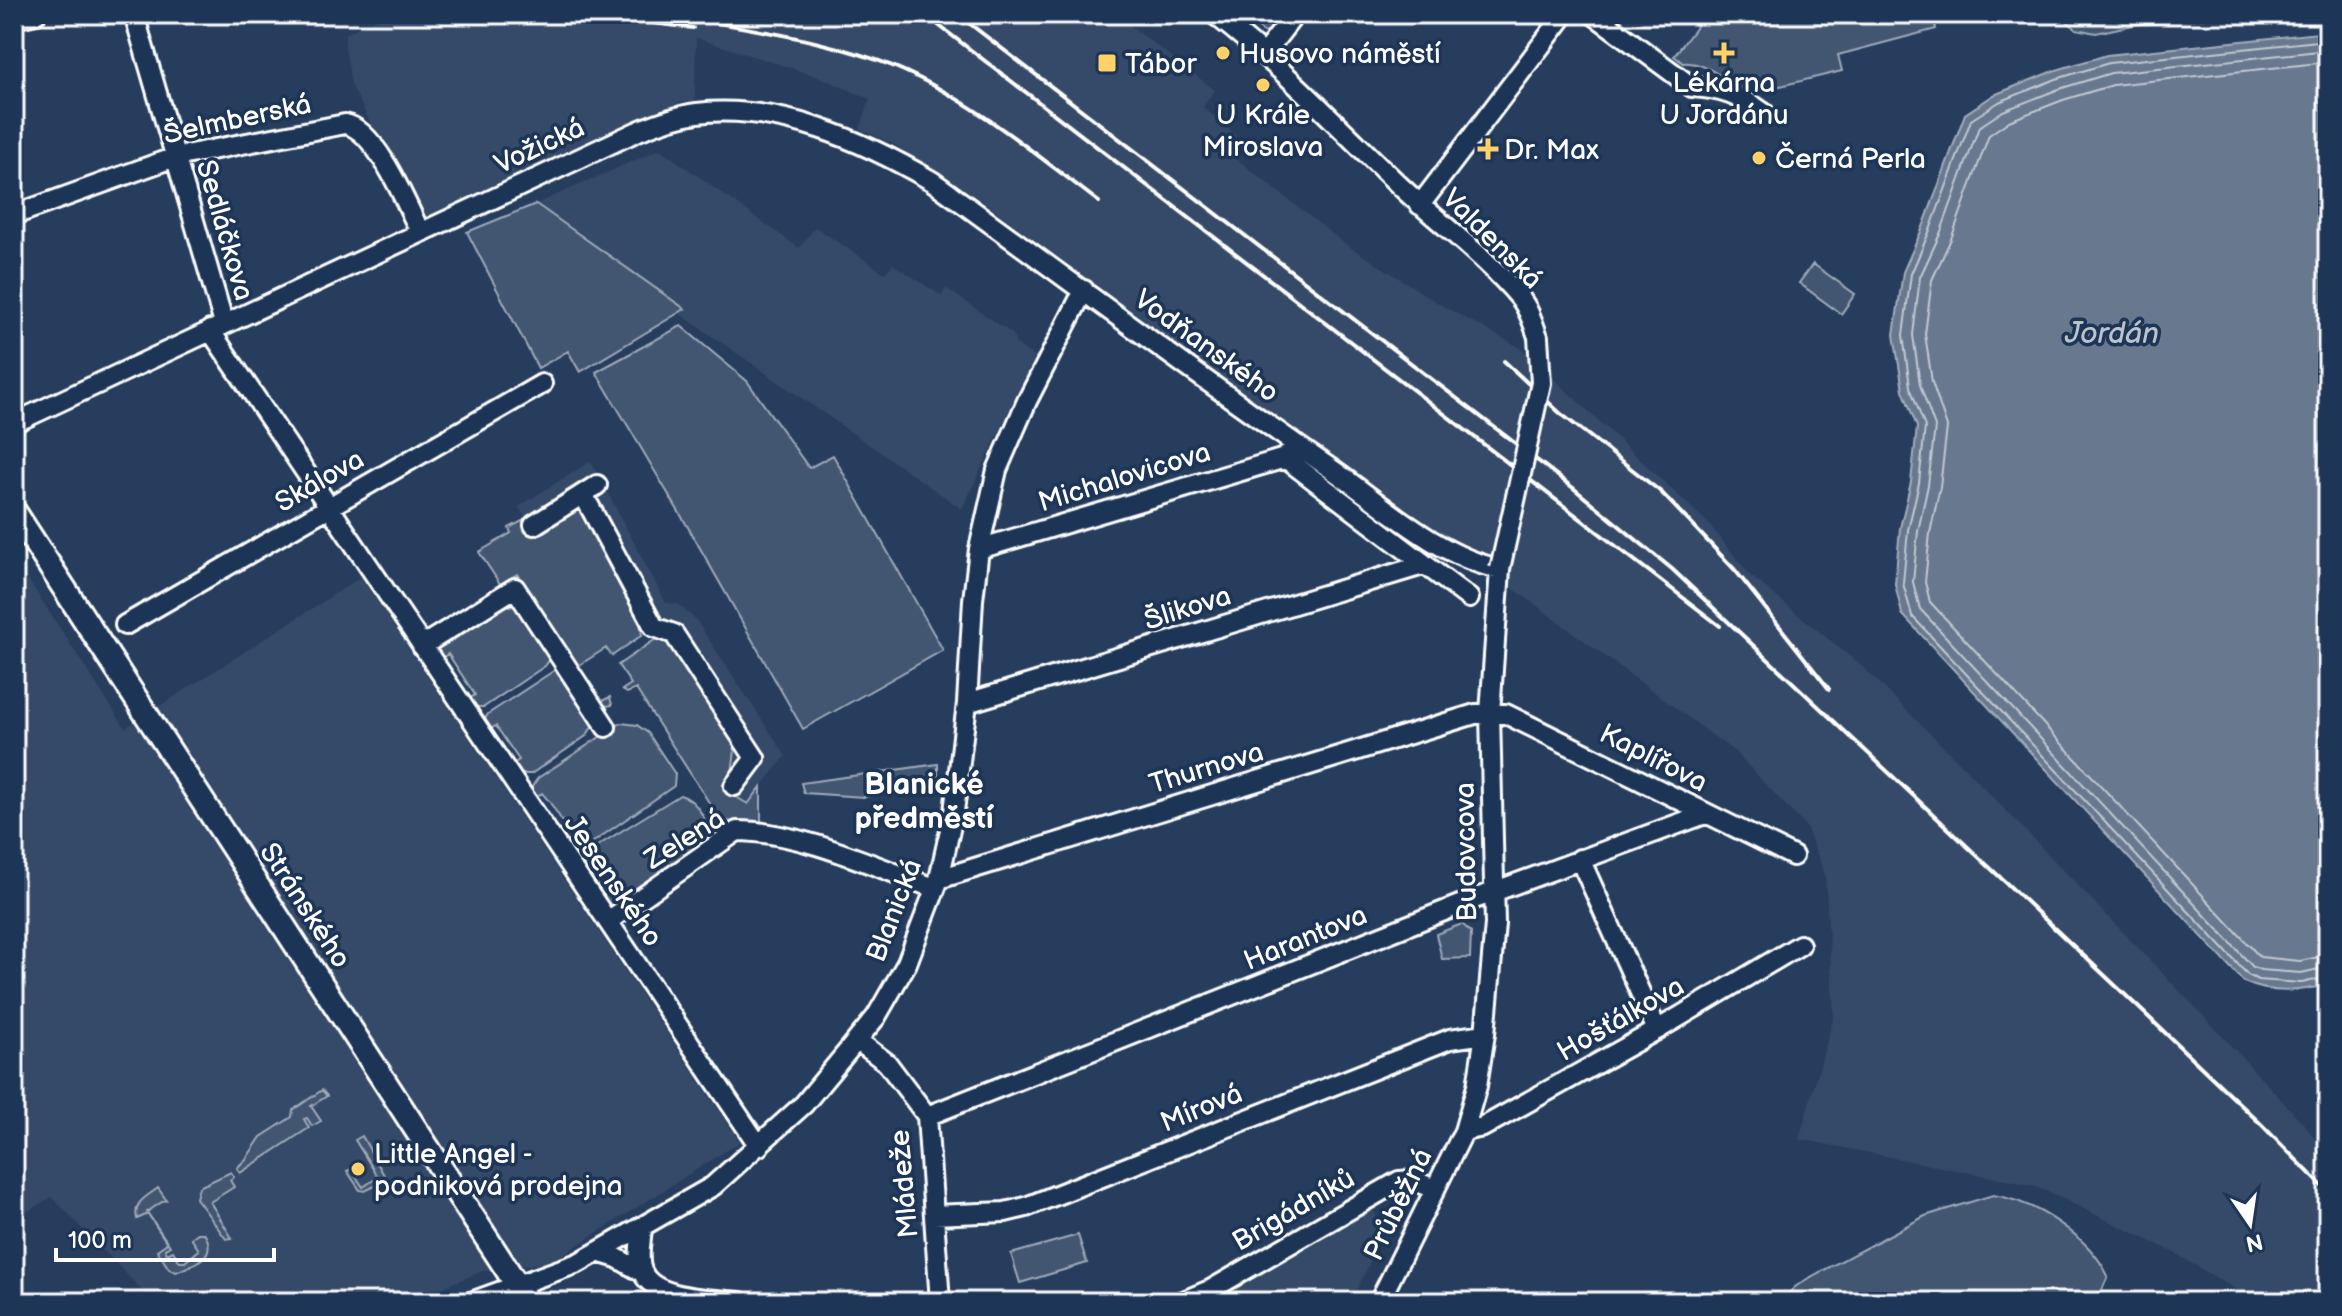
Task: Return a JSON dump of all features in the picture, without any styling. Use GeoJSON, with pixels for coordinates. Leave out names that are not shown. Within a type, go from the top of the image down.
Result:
{"type":"FeatureCollection","features":[{"type":"Feature","properties":{"kind":"main road","name":"Stránského"},"geometry":{"type":"LineString","coordinates":[[14,511],[523,1294]]}},
{"type":"Feature","properties":{"kind":"street"},"geometry":{"type":"LineString","coordinates":[[14,19],[36,14]]}},
{"type":"Feature","properties":{"kind":"street","name":"Sedláčkova"},"geometry":{"type":"LineString","coordinates":[[134,14],[175,157],[217,327]]}},
{"type":"Feature","properties":{"kind":"street"},"geometry":{"type":"LineString","coordinates":[[1214,14],[1264,54],[1295,14]]}},
{"type":"Feature","properties":{"kind":"street"},"geometry":{"type":"LineString","coordinates":[[1420,205],[1565,14]]}},
{"type":"Feature","properties":{"kind":"street"},"geometry":{"type":"LineString","coordinates":[[1593,14],[1692,87],[1709,88],[1746,99],[1764,113]]}},
{"type":"Feature","properties":{"kind":"street","name":"Valdenská"},"geometry":{"type":"LineString","coordinates":[[1264,54],[1420,205],[1496,272],[1522,301],[1531,317],[1538,337],[1541,383],[1500,569]]}},
{"type":"Feature","properties":{"kind":"street","name":"Vožická"},"geometry":{"type":"LineString","coordinates":[[14,423],[657,123],[695,113],[732,112],[803,124],[888,155],[932,181],[1084,290]]}},
{"type":"Feature","properties":{"kind":"street","name":"Šelmberská"},"geometry":{"type":"LineString","coordinates":[[14,215],[175,157],[345,124],[363,133],[374,148],[394,179],[420,232]]}},
{"type":"Feature","properties":{"kind":"street","name":"Vodňanského"},"geometry":{"type":"LineString","coordinates":[[1084,290],[1290,452],[1423,565],[1469,598]]}},
{"type":"Feature","properties":{"kind":"street","name":"Blanická"},"geometry":{"type":"LineString","coordinates":[[471,1302],[523,1294],[713,1186],[804,1104],[876,1017],[907,963],[937,883],[954,812],[967,703],[979,549],[997,470],[1027,401],[1084,290]]}},
{"type":"Feature","properties":{"kind":"street","name":"Jesenského"},"geometry":{"type":"LineString","coordinates":[[217,327],[329,507],[759,1146]]}},
{"type":"Feature","properties":{"kind":"street","name":"Skálova"},"geometry":{"type":"LineString","coordinates":[[125,625],[542,384]]}},
{"type":"Feature","properties":{"kind":"street","name":"Vodňanského"},"geometry":{"type":"LineString","coordinates":[[1290,452],[1450,552],[1500,569]]}},
{"type":"Feature","properties":{"kind":"street","name":"Michalovicova"},"geometry":{"type":"LineString","coordinates":[[979,549],[1290,452]]}},
{"type":"Feature","properties":{"kind":"street"},"geometry":{"type":"LineString","coordinates":[[534,525],[590,489],[654,627],[674,634],[755,758],[734,786]]}},
{"type":"Feature","properties":{"kind":"street","name":"Šlikova"},"geometry":{"type":"LineString","coordinates":[[967,703],[1423,565]]}},
{"type":"Feature","properties":{"kind":"street","name":"Budovcova"},"geometry":{"type":"LineString","coordinates":[[1464,1131],[1475,1096],[1485,1034],[1495,891],[1490,713],[1500,569]]}},
{"type":"Feature","properties":{"kind":"street"},"geometry":{"type":"LineString","coordinates":[[422,646],[515,588],[606,727]]}},
{"type":"Feature","properties":{"kind":"street","name":"Kaplířova"},"geometry":{"type":"LineString","coordinates":[[1490,713],[1506,714],[1793,856]]}},
{"type":"Feature","properties":{"kind":"street","name":"Thurnova"},"geometry":{"type":"LineString","coordinates":[[937,883],[1475,714],[1490,713]]}},
{"type":"Feature","properties":{"kind":"street","name":"Harantova"},"geometry":{"type":"LineString","coordinates":[[927,1116],[1495,891],[1705,814]]}},
{"type":"Feature","properties":{"kind":"street","name":"Zelená"},"geometry":{"type":"LineString","coordinates":[[608,921],[737,831],[762,831],[937,883]]}},
{"type":"Feature","properties":{"kind":"street"},"geometry":{"type":"LineString","coordinates":[[1580,859],[1657,1030]]}},
{"type":"Feature","properties":{"kind":"street","name":"Hošťálkova"},"geometry":{"type":"LineString","coordinates":[[1464,1131],[1483,1127],[1657,1030],[1800,945]]}},
{"type":"Feature","properties":{"kind":"street","name":"Mírová"},"geometry":{"type":"LineString","coordinates":[[934,1215],[1005,1212],[1026,1207],[1450,1039],[1485,1034]]}},
{"type":"Feature","properties":{"kind":"street","name":"Mládeže"},"geometry":{"type":"LineString","coordinates":[[858,1041],[887,1063],[927,1116],[940,1302]]}},
{"type":"Feature","properties":{"kind":"street","name":"Průběžná"},"geometry":{"type":"LineString","coordinates":[[1379,1302],[1464,1131]]}},
{"type":"Feature","properties":{"kind":"street","name":"Brigádníků"},"geometry":{"type":"LineString","coordinates":[[1181,1302],[1212,1289],[1399,1181],[1414,1180],[1435,1190]]}},
{"type":"Feature","properties":{"kind":"street"},"geometry":{"type":"LineString","coordinates":[[642,1228],[642,1272]]}},
{"type":"Feature","properties":{"kind":"street"},"geometry":{"type":"LineString","coordinates":[[597,1252],[617,1258],[642,1272],[654,1286],[671,1293],[740,1302]]}},
{"type":"Feature","properties":{"kind":"shaded area"},"geometry":{"type":"Polygon","coordinates":[[[387,14],[1115,14],[1215,90],[1203,107],[1236,135],[1225,150],[1344,243],[1443,306],[1521,348],[1708,523],[1751,576],[1863,667],[2197,1009],[2328,1154],[2328,1302],[2256,1302],[2173,1252],[2036,1186],[1799,1139],[1834,1016],[1825,875],[1806,827],[1735,752],[979,199],[893,144],[860,129],[870,99],[822,78],[696,38],[695,101],[681,102],[526,169],[419,222],[351,84],[345,46],[345,34],[387,14]]]}},
{"type":"Feature","properties":{"kind":"shaded area"},"geometry":{"type":"Polygon","coordinates":[[[1240,14],[1281,14],[1279,17],[1283,21],[1269,36],[1240,14]]]}},
{"type":"Feature","properties":{"kind":"shaded area"},"geometry":{"type":"Polygon","coordinates":[[[1706,14],[1933,14],[1936,29],[1838,55],[1842,71],[1747,94],[1708,69],[1683,63],[1674,56],[1706,14]]]}},
{"type":"Feature","properties":{"kind":"shaded area"},"geometry":{"type":"Polygon","coordinates":[[[2059,14],[2235,14],[2133,25],[2096,33],[2076,29],[2059,14]]]}},
{"type":"Feature","properties":{"kind":"shaded area"},"geometry":{"type":"Polygon","coordinates":[[[660,149],[799,248],[815,227],[885,273],[893,264],[942,296],[946,288],[1014,335],[1015,343],[1035,357],[962,509],[680,314],[685,309],[536,204],[660,149]]]}},
{"type":"Feature","properties":{"kind":"shaded area"},"geometry":{"type":"Polygon","coordinates":[[[536,204],[685,309],[580,372],[568,351],[538,368],[467,232],[536,204]]]}},
{"type":"Feature","properties":{"kind":"shaded area"},"geometry":{"type":"Polygon","coordinates":[[[1813,264],[1855,294],[1841,314],[1799,283],[1813,264]]]}},
{"type":"Feature","properties":{"kind":"shaded area"},"geometry":{"type":"Polygon","coordinates":[[[681,326],[747,381],[809,468],[833,455],[943,650],[803,729],[596,372],[681,326]]]}},
{"type":"Feature","properties":{"kind":"shaded area"},"geometry":{"type":"Polygon","coordinates":[[[591,461],[666,603],[678,604],[696,620],[786,756],[748,804],[729,793],[736,742],[580,503],[535,532],[518,507],[591,461]]]}},
{"type":"Feature","properties":{"kind":"shaded area"},"geometry":{"type":"Polygon","coordinates":[[[574,507],[581,508],[640,622],[642,635],[612,656],[606,648],[578,666],[600,702],[610,697],[612,705],[607,706],[597,701],[517,574],[500,584],[479,552],[511,533],[509,528],[526,519],[535,532],[574,507]]]}},
{"type":"Feature","properties":{"kind":"shaded area"},"geometry":{"type":"Polygon","coordinates":[[[14,558],[125,728],[361,577],[740,1142],[551,1262],[483,1271],[431,1292],[387,1302],[153,1302],[52,1197],[14,1220],[14,558]]]}},
{"type":"Feature","properties":{"kind":"shaded area"},"geometry":{"type":"Polygon","coordinates":[[[502,604],[519,608],[550,652],[550,659],[545,666],[484,707],[472,707],[466,701],[475,695],[448,654],[439,660],[438,648],[502,604]]]}},
{"type":"Feature","properties":{"kind":"shaded area"},"geometry":{"type":"Polygon","coordinates":[[[656,639],[668,641],[733,742],[735,751],[729,793],[748,804],[761,787],[761,823],[733,823],[719,818],[636,689],[627,693],[622,690],[631,684],[618,665],[656,639]]]}},
{"type":"Feature","properties":{"kind":"shaded area"},"geometry":{"type":"Polygon","coordinates":[[[555,670],[562,672],[595,723],[586,736],[531,774],[522,774],[510,766],[519,760],[496,726],[486,731],[485,719],[555,670]]]}},
{"type":"Feature","properties":{"kind":"shaded area"},"geometry":{"type":"Polygon","coordinates":[[[621,723],[637,725],[648,733],[675,774],[674,786],[586,847],[589,851],[680,795],[692,802],[702,814],[708,828],[709,842],[628,901],[612,906],[600,898],[609,892],[549,801],[542,793],[532,800],[531,793],[538,778],[621,723]]]}},
{"type":"Feature","properties":{"kind":"shaded area"},"geometry":{"type":"Polygon","coordinates":[[[938,764],[938,784],[864,797],[804,793],[801,783],[938,764]]]}},
{"type":"Feature","properties":{"kind":"shaded area"},"geometry":{"type":"Polygon","coordinates":[[[1462,924],[1471,932],[1470,958],[1442,959],[1436,934],[1462,924]]]}},
{"type":"Feature","properties":{"kind":"shaded area"},"geometry":{"type":"Polygon","coordinates":[[[322,1090],[327,1096],[311,1106],[321,1121],[312,1126],[307,1118],[304,1119],[309,1128],[240,1173],[237,1168],[261,1137],[292,1117],[293,1110],[322,1090]]]}},
{"type":"Feature","properties":{"kind":"shaded area"},"geometry":{"type":"Polygon","coordinates":[[[362,1136],[384,1175],[379,1184],[365,1191],[360,1190],[347,1171],[351,1169],[363,1187],[378,1177],[355,1140],[362,1136]]]}},
{"type":"Feature","properties":{"kind":"shaded area"},"geometry":{"type":"Polygon","coordinates":[[[231,1172],[234,1177],[230,1180],[234,1187],[210,1202],[232,1238],[226,1239],[196,1198],[199,1187],[231,1172]]]}},
{"type":"Feature","properties":{"kind":"shaded area"},"geometry":{"type":"Polygon","coordinates":[[[158,1188],[167,1201],[147,1212],[170,1246],[165,1249],[167,1254],[173,1251],[180,1262],[185,1262],[199,1250],[191,1238],[204,1233],[208,1241],[209,1248],[203,1258],[176,1272],[169,1269],[157,1250],[167,1243],[148,1214],[137,1219],[139,1204],[158,1188]]]}},
{"type":"Feature","properties":{"kind":"shaded area"},"geometry":{"type":"Polygon","coordinates":[[[1993,1195],[2043,1213],[2060,1223],[2088,1248],[2108,1276],[2097,1302],[1780,1302],[1807,1279],[1925,1216],[1993,1195]]]}},
{"type":"Feature","properties":{"kind":"shaded area"},"geometry":{"type":"Polygon","coordinates":[[[1371,1206],[1384,1233],[1351,1302],[1180,1302],[1371,1206]]]}},
{"type":"Feature","properties":{"kind":"shaded area"},"geometry":{"type":"Polygon","coordinates":[[[1078,1235],[1087,1263],[1020,1283],[1011,1254],[1078,1235]]]}},
{"type":"Feature","properties":{"kind":"shaded area"},"geometry":{"type":"Polygon","coordinates":[[[593,1289],[686,1302],[591,1302],[593,1289]]]}},
{"type":"Feature","properties":{"kind":"water","name":"Jordán"},"geometry":{"type":"Polygon","coordinates":[[[2328,32],[2328,984],[2307,989],[2275,990],[2244,982],[1902,614],[1895,584],[1900,528],[1911,482],[1917,427],[1903,390],[1894,335],[1903,272],[1965,114],[1994,95],[2053,71],[2107,55],[2328,32]]]}},
{"type":"Feature","properties":{"kind":"railway"},"geometry":{"type":"LineString","coordinates":[[581,14],[693,28]]}},
{"type":"Feature","properties":{"kind":"railway"},"geometry":{"type":"LineString","coordinates":[[674,14],[814,42],[895,67],[976,111],[1099,202]]}},
{"type":"Feature","properties":{"kind":"railway"},"geometry":{"type":"LineString","coordinates":[[924,14],[1720,626]]}},
{"type":"Feature","properties":{"kind":"railway"},"geometry":{"type":"LineString","coordinates":[[957,14],[1572,487],[1672,569],[2117,987],[2328,1192]]}},
{"type":"Feature","properties":{"kind":"railway"},"geometry":{"type":"LineString","coordinates":[[1504,361],[1560,413],[1661,492],[1735,570],[1829,689]]}},
{"type":"Feature","properties":{"kind":"place","name":"Husovo náměstí"},"geometry":{"type":"Point","coordinates":[1223,53]}},
{"type":"Feature","properties":{"kind":"place","name":"Lékárna U Jordánu"},"geometry":{"type":"Point","coordinates":[1724,53]}},
{"type":"Feature","properties":{"kind":"place","name":"Tábor"},"geometry":{"type":"Point","coordinates":[1107,63]}},
{"type":"Feature","properties":{"kind":"place","name":"U Krále Miroslava"},"geometry":{"type":"Point","coordinates":[1263,85]}},
{"type":"Feature","properties":{"kind":"place","name":"Dr. Max"},"geometry":{"type":"Point","coordinates":[1488,149]}},
{"type":"Feature","properties":{"kind":"place","name":"Černá Perla"},"geometry":{"type":"Point","coordinates":[1759,158]}},
{"type":"Feature","properties":{"kind":"place","name":"Little Angel - podniková prodejna"},"geometry":{"type":"Point","coordinates":[358,1169]}},
{"type":"Feature","properties":{"kind":"district","name":"Blanické předměstí"},"geometry":{"type":"Point","coordinates":[924,801]}}]}
